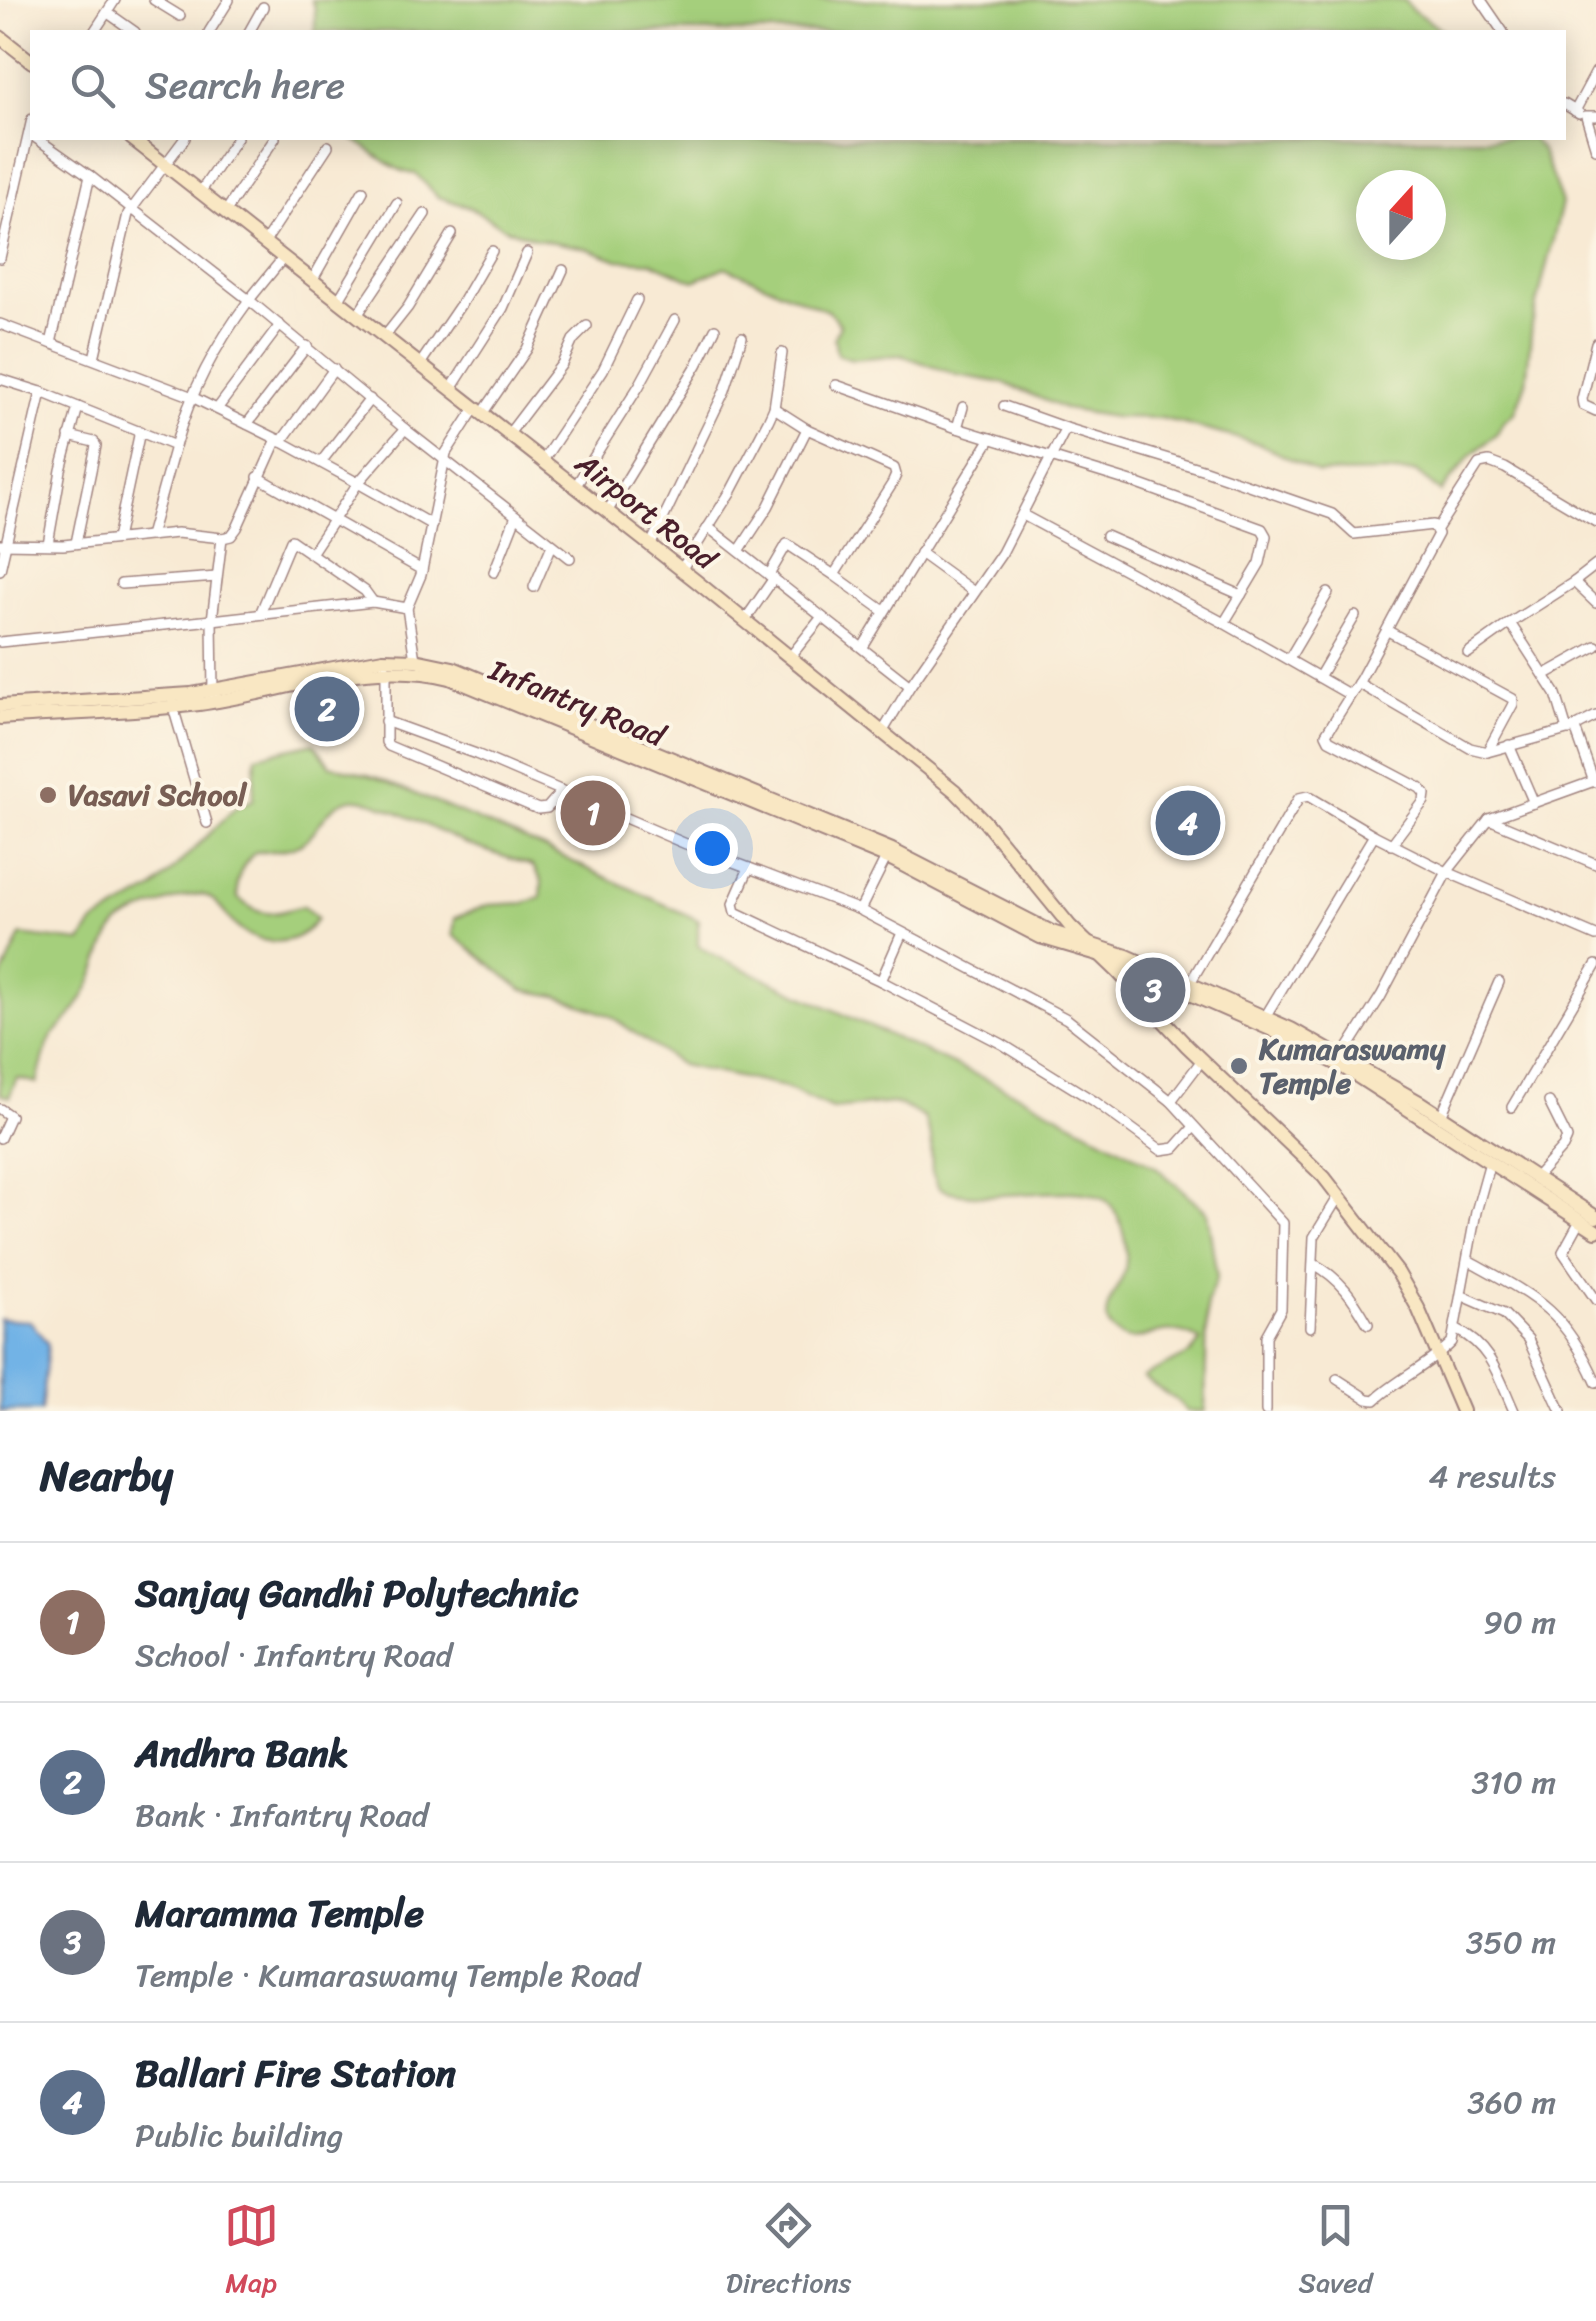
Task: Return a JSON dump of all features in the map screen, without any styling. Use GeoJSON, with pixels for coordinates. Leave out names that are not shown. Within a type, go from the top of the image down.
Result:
{"type":"FeatureCollection","features":[{"type":"Feature","properties":{"kind":"street"},"geometry":{"type":"LineString","coordinates":[[95,30],[115,0]]}},
{"type":"Feature","properties":{"kind":"street"},"geometry":{"type":"LineString","coordinates":[[154,0],[180,16]]}},
{"type":"Feature","properties":{"kind":"street"},"geometry":{"type":"LineString","coordinates":[[210,30],[229,0]]}},
{"type":"Feature","properties":{"kind":"street"},"geometry":{"type":"LineString","coordinates":[[1481,0],[1503,30]]}},
{"type":"Feature","properties":{"kind":"street"},"geometry":{"type":"LineString","coordinates":[[251,30],[263,7]]}},
{"type":"Feature","properties":{"kind":"street"},"geometry":{"type":"LineString","coordinates":[[108,13],[132,30]]}},
{"type":"Feature","properties":{"kind":"street"},"geometry":{"type":"LineString","coordinates":[[0,37],[30,60]]}},
{"type":"Feature","properties":{"kind":"street"},"geometry":{"type":"LineString","coordinates":[[1575,111],[1596,72]]}},
{"type":"Feature","properties":{"kind":"street"},"geometry":{"type":"LineString","coordinates":[[1566,105],[1591,116],[1596,149]]}},
{"type":"Feature","properties":{"kind":"street"},"geometry":{"type":"LineString","coordinates":[[0,258],[30,140]]}},
{"type":"Feature","properties":{"kind":"street"},"geometry":{"type":"LineString","coordinates":[[40,140],[132,207],[570,558]]}},
{"type":"Feature","properties":{"kind":"street","name":"Airport Road"},"geometry":{"type":"LineString","coordinates":[[137,140],[745,620],[975,811],[1070,926],[1339,1196],[1398,1273],[1418,1308],[1462,1411]]}},
{"type":"Feature","properties":{"kind":"street"},"geometry":{"type":"LineString","coordinates":[[94,358],[110,304],[126,221],[132,207],[184,140]]}},
{"type":"Feature","properties":{"kind":"street"},"geometry":{"type":"LineString","coordinates":[[201,192],[236,140]]}},
{"type":"Feature","properties":{"kind":"street"},"geometry":{"type":"LineString","coordinates":[[226,211],[274,140]]}},
{"type":"Feature","properties":{"kind":"street"},"geometry":{"type":"LineString","coordinates":[[266,242],[328,146]]}},
{"type":"Feature","properties":{"kind":"street"},"geometry":{"type":"LineString","coordinates":[[51,343],[90,176]]}},
{"type":"Feature","properties":{"kind":"street"},"geometry":{"type":"LineString","coordinates":[[313,279],[363,190]]}},
{"type":"Feature","properties":{"kind":"street"},"geometry":{"type":"LineString","coordinates":[[339,299],[397,203]]}},
{"type":"Feature","properties":{"kind":"street"},"geometry":{"type":"LineString","coordinates":[[358,314],[424,214]]}},
{"type":"Feature","properties":{"kind":"street"},"geometry":{"type":"LineString","coordinates":[[385,336],[408,307],[452,234]]}},
{"type":"Feature","properties":{"kind":"street"},"geometry":{"type":"LineString","coordinates":[[420,364],[492,251]]}},
{"type":"Feature","properties":{"kind":"street"},"geometry":{"type":"LineString","coordinates":[[451,389],[502,308],[527,253]]}},
{"type":"Feature","properties":{"kind":"street"},"geometry":{"type":"LineString","coordinates":[[150,536],[190,396],[230,326],[284,257]]}},
{"type":"Feature","properties":{"kind":"street"},"geometry":{"type":"LineString","coordinates":[[415,660],[406,608],[422,570],[446,458],[526,350],[563,270]]}},
{"type":"Feature","properties":{"kind":"street"},"geometry":{"type":"LineString","coordinates":[[542,462],[603,370],[637,300]]}},
{"type":"Feature","properties":{"kind":"street"},"geometry":{"type":"LineString","coordinates":[[575,487],[640,386],[676,320]]}},
{"type":"Feature","properties":{"kind":"street"},"geometry":{"type":"LineString","coordinates":[[0,324],[190,396],[321,462],[432,525]]}},
{"type":"Feature","properties":{"kind":"street"},"geometry":{"type":"LineString","coordinates":[[217,410],[280,326]]}},
{"type":"Feature","properties":{"kind":"street"},"geometry":{"type":"LineString","coordinates":[[508,435],[562,364],[573,340],[587,326]]}},
{"type":"Feature","properties":{"kind":"street"},"geometry":{"type":"LineString","coordinates":[[607,512],[715,329]]}},
{"type":"Feature","properties":{"kind":"street"},"geometry":{"type":"LineString","coordinates":[[650,546],[725,390],[742,337]]}},
{"type":"Feature","properties":{"kind":"street"},"geometry":{"type":"LineString","coordinates":[[247,424],[307,346]]}},
{"type":"Feature","properties":{"kind":"street"},"geometry":{"type":"LineString","coordinates":[[1595,350],[1582,399],[1583,405],[1596,410]]}},
{"type":"Feature","properties":{"kind":"street"},"geometry":{"type":"LineString","coordinates":[[681,570],[774,408],[782,353]]}},
{"type":"Feature","properties":{"kind":"street"},"geometry":{"type":"LineString","coordinates":[[3,544],[76,543],[176,533],[222,538],[234,532],[258,476],[279,440],[334,369]]}},
{"type":"Feature","properties":{"kind":"street"},"geometry":{"type":"LineString","coordinates":[[0,380],[41,392],[174,446]]}},
{"type":"Feature","properties":{"kind":"street"},"geometry":{"type":"LineString","coordinates":[[836,385],[1262,529],[1266,536],[1260,563],[1224,623]]}},
{"type":"Feature","properties":{"kind":"street"},"geometry":{"type":"LineString","coordinates":[[0,570],[41,392]]}},
{"type":"Feature","properties":{"kind":"street"},"geometry":{"type":"LineString","coordinates":[[321,462],[370,399]]}},
{"type":"Feature","properties":{"kind":"street"},"geometry":{"type":"LineString","coordinates":[[1004,406],[1332,514],[1354,534],[1428,524],[1437,530]]}},
{"type":"Feature","properties":{"kind":"street"},"geometry":{"type":"LineString","coordinates":[[48,544],[68,436],[78,407]]}},
{"type":"Feature","properties":{"kind":"street"},"geometry":{"type":"LineString","coordinates":[[957,428],[963,407]]}},
{"type":"Feature","properties":{"kind":"street"},"geometry":{"type":"LineString","coordinates":[[774,408],[807,428],[894,468],[896,475],[834,575]]}},
{"type":"Feature","properties":{"kind":"street"},"geometry":{"type":"LineString","coordinates":[[739,551],[768,508],[807,428]]}},
{"type":"Feature","properties":{"kind":"street"},"geometry":{"type":"LineString","coordinates":[[883,731],[1023,516],[1066,428]]}},
{"type":"Feature","properties":{"kind":"street"},"geometry":{"type":"LineString","coordinates":[[312,552],[358,483],[405,429]]}},
{"type":"Feature","properties":{"kind":"street"},"geometry":{"type":"LineString","coordinates":[[117,539],[140,431]]}},
{"type":"Feature","properties":{"kind":"street"},"geometry":{"type":"LineString","coordinates":[[68,436],[94,442],[96,446],[76,543]]}},
{"type":"Feature","properties":{"kind":"street"},"geometry":{"type":"LineString","coordinates":[[863,647],[990,438]]}},
{"type":"Feature","properties":{"kind":"street"},"geometry":{"type":"LineString","coordinates":[[1391,844],[1424,801],[1425,794],[1329,740],[1327,728],[1358,683],[1437,530],[1479,464],[1489,462],[1505,468],[1596,522]]}},
{"type":"Feature","properties":{"kind":"street"},"geometry":{"type":"LineString","coordinates":[[258,476],[422,570]]}},
{"type":"Feature","properties":{"kind":"street"},"geometry":{"type":"LineString","coordinates":[[494,572],[516,516]]}},
{"type":"Feature","properties":{"kind":"street"},"geometry":{"type":"LineString","coordinates":[[1023,516],[1350,695]]}},
{"type":"Feature","properties":{"kind":"street"},"geometry":{"type":"LineString","coordinates":[[708,527],[910,686]]}},
{"type":"Feature","properties":{"kind":"street"},"geometry":{"type":"LineString","coordinates":[[1106,536],[1241,594]]}},
{"type":"Feature","properties":{"kind":"street"},"geometry":{"type":"LineString","coordinates":[[213,696],[212,620],[222,538]]}},
{"type":"Feature","properties":{"kind":"street"},"geometry":{"type":"LineString","coordinates":[[260,614],[288,542],[295,540],[365,591],[373,602]]}},
{"type":"Feature","properties":{"kind":"street"},"geometry":{"type":"LineString","coordinates":[[745,620],[787,544],[884,611]]}},
{"type":"Feature","properties":{"kind":"street"},"geometry":{"type":"LineString","coordinates":[[534,588],[552,545]]}},
{"type":"Feature","properties":{"kind":"street"},"geometry":{"type":"LineString","coordinates":[[920,552],[974,592]]}},
{"type":"Feature","properties":{"kind":"street"},"geometry":{"type":"LineString","coordinates":[[1468,653],[1596,564]]}},
{"type":"Feature","properties":{"kind":"street"},"geometry":{"type":"LineString","coordinates":[[121,584],[217,577]]}},
{"type":"Feature","properties":{"kind":"street"},"geometry":{"type":"LineString","coordinates":[[1574,582],[1596,604]]}},
{"type":"Feature","properties":{"kind":"street"},"geometry":{"type":"LineString","coordinates":[[1288,659],[1328,594]]}},
{"type":"Feature","properties":{"kind":"street"},"geometry":{"type":"LineString","coordinates":[[0,642],[373,602],[406,608]]}},
{"type":"Feature","properties":{"kind":"street"},"geometry":{"type":"LineString","coordinates":[[1319,677],[1355,616]]}},
{"type":"Feature","properties":{"kind":"street"},"geometry":{"type":"LineString","coordinates":[[790,657],[822,617]]}},
{"type":"Feature","properties":{"kind":"street"},"geometry":{"type":"LineString","coordinates":[[1343,1056],[1447,872],[1489,819],[1595,783],[1556,694],[1510,623]]}},
{"type":"Feature","properties":{"kind":"street"},"geometry":{"type":"LineString","coordinates":[[1388,630],[1513,699],[1514,704],[1487,752]]}},
{"type":"Feature","properties":{"kind":"street"},"geometry":{"type":"LineString","coordinates":[[1544,675],[1596,646]]}},
{"type":"Feature","properties":{"kind":"street","name":"Infantry Road"},"geometry":{"type":"LineString","coordinates":[[0,718],[173,706],[415,660],[453,668],[493,683],[770,798],[919,863],[1036,925],[1094,948]]}},
{"type":"Feature","properties":{"kind":"street"},"geometry":{"type":"LineString","coordinates":[[384,665],[386,742],[394,749],[538,809],[548,808],[561,792]]}},
{"type":"Feature","properties":{"kind":"street","name":"Infantry Road"},"geometry":{"type":"LineString","coordinates":[[384,665],[459,681],[886,858],[1040,937],[1094,948]]}},
{"type":"Feature","properties":{"kind":"street"},"geometry":{"type":"LineString","coordinates":[[1358,683],[1470,748],[1487,752],[1571,729],[1596,716]]}},
{"type":"Feature","properties":{"kind":"street","name":"Infantry Road"},"geometry":{"type":"LineString","coordinates":[[0,706],[213,696]]}},
{"type":"Feature","properties":{"kind":"street"},"geometry":{"type":"LineString","coordinates":[[173,706],[208,823]]}},
{"type":"Feature","properties":{"kind":"street"},"geometry":{"type":"LineString","coordinates":[[385,720],[860,910],[1067,1019],[1171,1100],[1282,1223],[1282,1309],[1266,1336],[1266,1411]]}},
{"type":"Feature","properties":{"kind":"street"},"geometry":{"type":"LineString","coordinates":[[1510,745],[1534,802]]}},
{"type":"Feature","properties":{"kind":"street"},"geometry":{"type":"LineString","coordinates":[[1190,983],[1299,798],[1308,796],[1447,872],[1596,936]]}},
{"type":"Feature","properties":{"kind":"street"},"geometry":{"type":"LineString","coordinates":[[1489,819],[1596,864]]}},
{"type":"Feature","properties":{"kind":"street"},"geometry":{"type":"LineString","coordinates":[[1265,1016],[1374,835]]}},
{"type":"Feature","properties":{"kind":"street"},"geometry":{"type":"LineString","coordinates":[[860,910],[886,858]]}},
{"type":"Feature","properties":{"kind":"street"},"geometry":{"type":"LineString","coordinates":[[749,868],[733,904],[736,912],[1002,1044],[1094,1101],[1161,1150],[1175,1148],[1193,1128]]}},
{"type":"Feature","properties":{"kind":"street"},"geometry":{"type":"LineString","coordinates":[[880,981],[902,932]]}},
{"type":"Feature","properties":{"kind":"street"},"geometry":{"type":"LineString","coordinates":[[1094,948],[1116,962],[1343,1067],[1596,1231]]}},
{"type":"Feature","properties":{"kind":"street"},"geometry":{"type":"LineString","coordinates":[[1094,948],[1190,983],[1343,1056],[1596,1217]]}},
{"type":"Feature","properties":{"kind":"street"},"geometry":{"type":"LineString","coordinates":[[1512,1107],[1596,965]]}},
{"type":"Feature","properties":{"kind":"street"},"geometry":{"type":"LineString","coordinates":[[1441,1116],[1499,982]]}},
{"type":"Feature","properties":{"kind":"street"},"geometry":{"type":"LineString","coordinates":[[1171,1100],[1202,1060]]}},
{"type":"Feature","properties":{"kind":"street"},"geometry":{"type":"LineString","coordinates":[[1535,1178],[1563,1148],[1567,1138],[1549,1102]]}},
{"type":"Feature","properties":{"kind":"street"},"geometry":{"type":"LineString","coordinates":[[0,1109],[10,1116],[0,1138]]}},
{"type":"Feature","properties":{"kind":"street"},"geometry":{"type":"LineString","coordinates":[[1337,1378],[1375,1400],[1452,1342],[1476,1212],[1490,1162]]}},
{"type":"Feature","properties":{"kind":"street"},"geometry":{"type":"LineString","coordinates":[[1310,1327],[1314,1238],[1339,1196]]}},
{"type":"Feature","properties":{"kind":"street"},"geometry":{"type":"LineString","coordinates":[[1580,1221],[1563,1252],[1596,1300]]}},
{"type":"Feature","properties":{"kind":"street"},"geometry":{"type":"LineString","coordinates":[[1468,1260],[1527,1292],[1561,1319],[1584,1354],[1596,1382]]}},
{"type":"Feature","properties":{"kind":"street"},"geometry":{"type":"LineString","coordinates":[[1314,1264],[1335,1276],[1347,1289],[1368,1324]]}},
{"type":"Feature","properties":{"kind":"street"},"geometry":{"type":"LineString","coordinates":[[1462,1296],[1504,1314],[1528,1339],[1561,1411]]}},
{"type":"Feature","properties":{"kind":"street"},"geometry":{"type":"LineString","coordinates":[[1457,1330],[1474,1338],[1490,1355],[1514,1411]]}},
{"type":"Feature","properties":{"kind":"green space"},"geometry":{"type":"Polygon","coordinates":[[[311,0],[1405,0],[1411,9],[1442,30],[315,30],[311,0]]]}},
{"type":"Feature","properties":{"kind":"green space"},"geometry":{"type":"Polygon","coordinates":[[[354,140],[1533,140],[1542,151],[1562,203],[1532,324],[1526,382],[1515,412],[1496,435],[1471,455],[1441,492],[1416,472],[1318,473],[1260,444],[1161,418],[1113,417],[1065,409],[1004,383],[957,375],[901,355],[852,359],[837,354],[834,338],[840,325],[830,312],[725,267],[694,281],[651,262],[618,260],[586,248],[537,239],[438,197],[416,174],[354,140]]]}},
{"type":"Feature","properties":{"kind":"green space"},"geometry":{"type":"Polygon","coordinates":[[[314,743],[330,765],[375,777],[539,846],[698,920],[698,946],[720,958],[1027,1098],[1155,1166],[1207,1212],[1217,1277],[1207,1302],[1205,1411],[1186,1411],[1143,1377],[1190,1354],[1201,1341],[1175,1332],[1130,1339],[1113,1331],[1108,1323],[1107,1308],[1125,1270],[1126,1248],[1117,1215],[1105,1200],[1071,1192],[979,1195],[939,1188],[932,1172],[931,1137],[924,1118],[909,1109],[893,1103],[832,1109],[784,1087],[681,1065],[609,1015],[557,996],[523,990],[453,935],[455,918],[488,905],[541,898],[542,881],[533,866],[467,844],[362,800],[337,805],[296,846],[255,852],[240,873],[238,898],[254,910],[269,913],[303,906],[317,918],[310,928],[291,939],[258,939],[237,927],[214,900],[204,895],[173,900],[133,916],[112,933],[86,993],[51,1038],[37,1083],[17,1078],[9,1097],[0,1094],[0,981],[21,935],[81,942],[94,923],[154,889],[236,807],[253,800],[256,756],[314,743]]]}},
{"type":"Feature","properties":{"kind":"water"},"geometry":{"type":"Polygon","coordinates":[[[0,1319],[30,1321],[48,1344],[41,1411],[0,1411],[0,1319]]]}},
{"type":"Feature","properties":{"kind":"place","name":"Andhra Bank"},"geometry":{"type":"Point","coordinates":[327,709]}},
{"type":"Feature","properties":{"kind":"place","name":"Vasavi School"},"geometry":{"type":"Point","coordinates":[48,795]}},
{"type":"Feature","properties":{"kind":"place","name":"Sanjay Gandhi Polytechnic"},"geometry":{"type":"Point","coordinates":[593,813]}},
{"type":"Feature","properties":{"kind":"place","name":"Ballari Fire Station"},"geometry":{"type":"Point","coordinates":[1188,823]}},
{"type":"Feature","properties":{"kind":"place","name":"Maramma Temple"},"geometry":{"type":"Point","coordinates":[1153,990]}},
{"type":"Feature","properties":{"kind":"place","name":"Kumaraswamy Temple"},"geometry":{"type":"Point","coordinates":[1239,1066]}}]}
